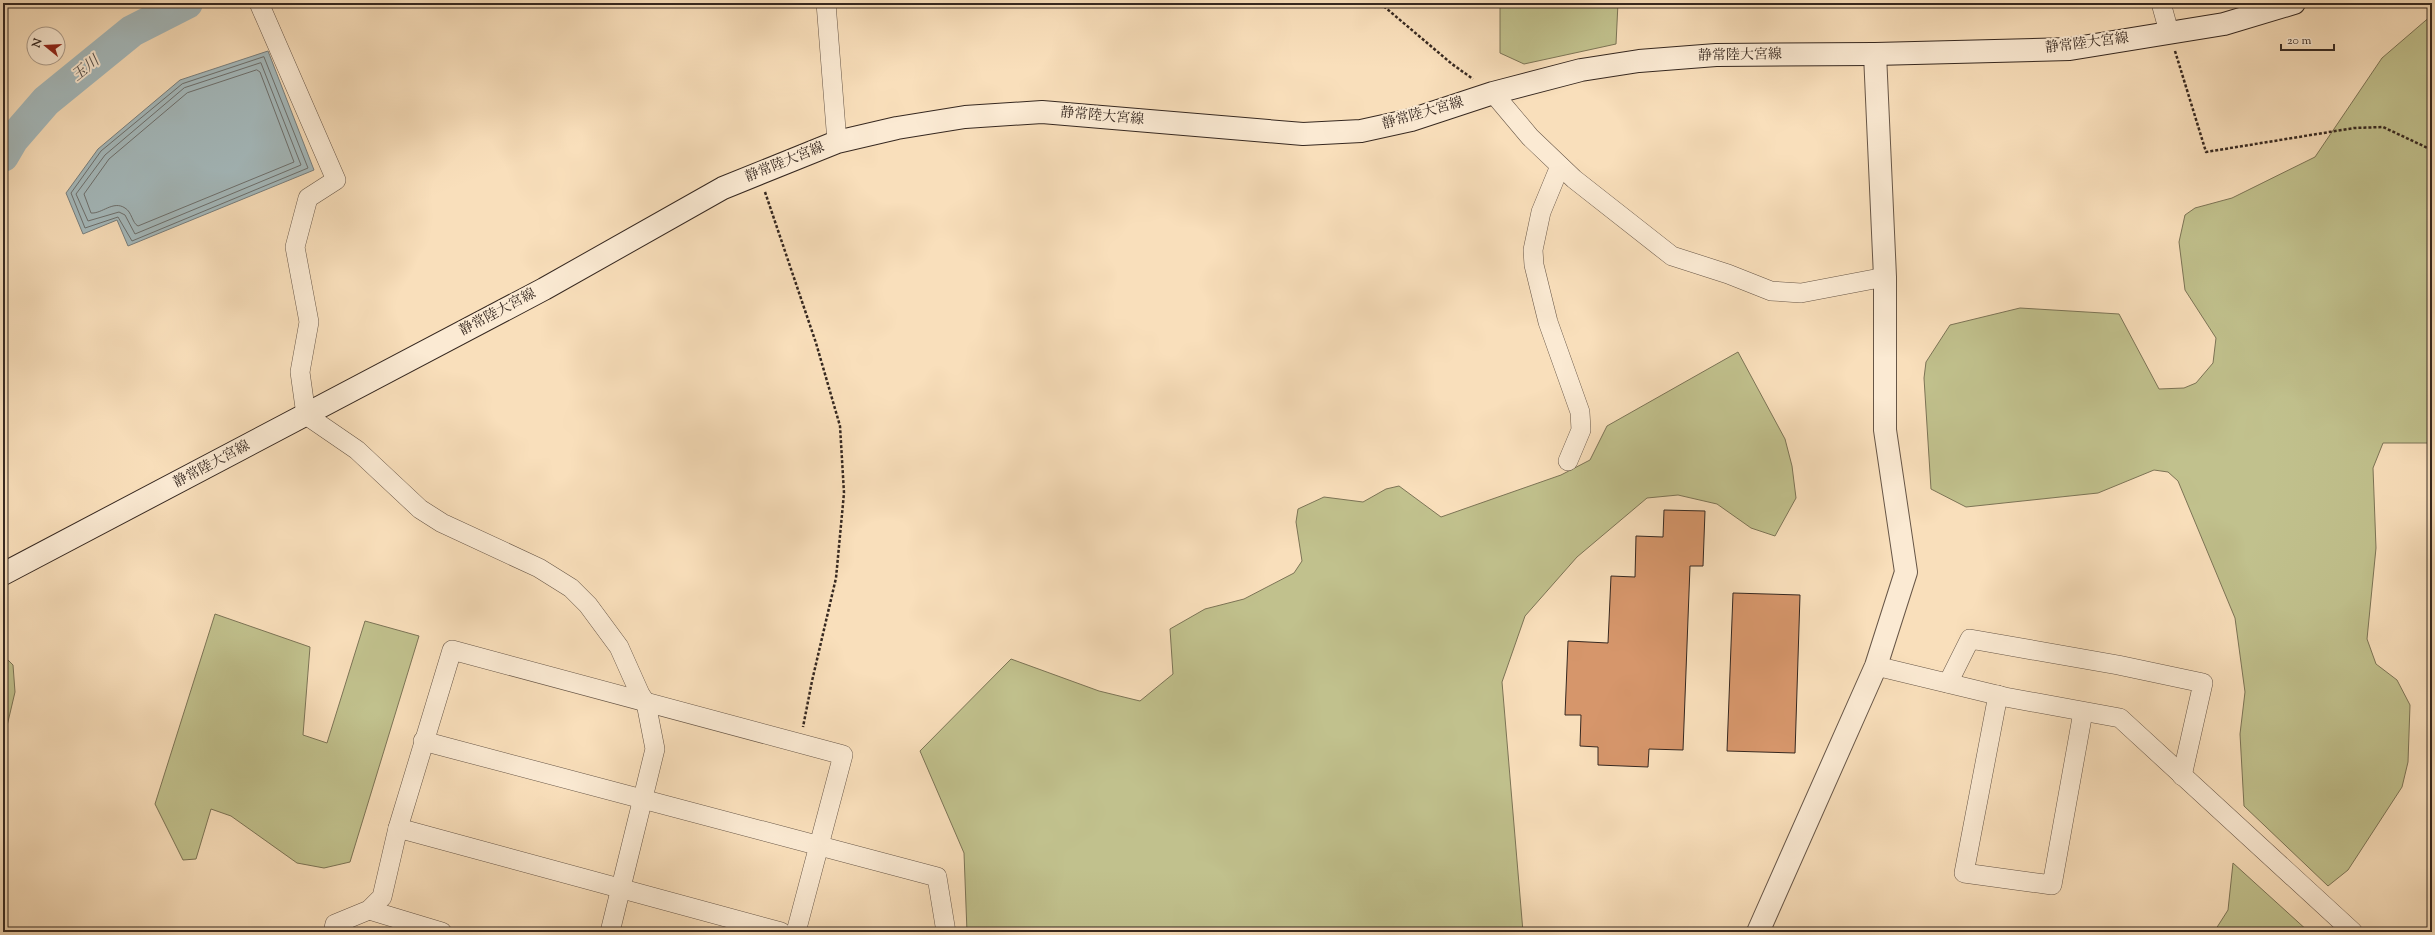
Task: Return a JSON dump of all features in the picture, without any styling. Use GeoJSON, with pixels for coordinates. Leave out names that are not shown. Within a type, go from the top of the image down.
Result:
{"type":"FeatureCollection","features":[{"type":"Feature","properties":{"kind":"main road","name":"静常陸大宮線"},"geometry":{"type":"LineString","coordinates":[[3,574],[306,416],[544,289],[673,215],[758,172],[837,142],[896,128],[965,117],[1042,112],[1303,134],[1361,131],[1411,120],[1493,93],[1581,70],[1639,61],[1716,55],[1875,54],[2070,49],[2224,24],[2294,3]]}},
{"type":"Feature","properties":{"kind":"main road"},"geometry":{"type":"LineString","coordinates":[[1758,932],[1876,666],[1906,572],[1885,430],[1886,277],[1875,54]]}},
{"type":"Feature","properties":{"kind":"street"},"geometry":{"type":"LineString","coordinates":[[259,3],[270,25],[336,180],[308,198],[295,247],[309,322],[300,372],[306,416],[357,450],[420,509],[442,523],[539,568],[571,588],[588,605],[620,647],[640,694],[646,703],[655,749],[644,799],[610,932]]}},
{"type":"Feature","properties":{"kind":"street"},"geometry":{"type":"LineString","coordinates":[[826,3],[837,142]]}},
{"type":"Feature","properties":{"kind":"street"},"geometry":{"type":"LineString","coordinates":[[2161,3],[2169,32]]}},
{"type":"Feature","properties":{"kind":"street"},"geometry":{"type":"LineString","coordinates":[[1493,93],[1530,136],[1560,166],[1672,256],[1728,274],[1750,284],[1771,291],[1801,293],[1886,277]]}},
{"type":"Feature","properties":{"kind":"street"},"geometry":{"type":"LineString","coordinates":[[1560,166],[1541,212],[1533,250],[1534,265],[1548,322],[1580,412],[1581,430],[1568,461]]}},
{"type":"Feature","properties":{"kind":"street"},"geometry":{"type":"LineString","coordinates":[[1948,683],[1970,639],[2118,665],[2203,683],[2182,776]]}},
{"type":"Feature","properties":{"kind":"street"},"geometry":{"type":"LineString","coordinates":[[332,932],[335,924],[369,910],[382,897],[398,828],[423,741],[452,650],[800,745],[843,755],[821,845],[796,932]]}},
{"type":"Feature","properties":{"kind":"street"},"geometry":{"type":"LineString","coordinates":[[1876,666],[1998,695],[2120,718],[2353,932]]}},
{"type":"Feature","properties":{"kind":"street"},"geometry":{"type":"LineString","coordinates":[[1998,695],[1964,873],[2052,885],[2083,712]]}},
{"type":"Feature","properties":{"kind":"street"},"geometry":{"type":"LineString","coordinates":[[423,741],[821,845],[937,877],[946,932]]}},
{"type":"Feature","properties":{"kind":"street"},"geometry":{"type":"LineString","coordinates":[[398,828],[781,932]]}},
{"type":"Feature","properties":{"kind":"street"},"geometry":{"type":"LineString","coordinates":[[369,910],[442,932]]}},
{"type":"Feature","properties":{"kind":"path"},"geometry":{"type":"LineString","coordinates":[[1380,3],[1452,64],[1493,93]]}},
{"type":"Feature","properties":{"kind":"path"},"geometry":{"type":"LineString","coordinates":[[2169,32],[2206,152],[2354,128],[2383,127],[2432,150]]}},
{"type":"Feature","properties":{"kind":"path"},"geometry":{"type":"LineString","coordinates":[[758,172],[816,343],[840,426],[844,493],[836,578],[812,681],[800,745]]}},
{"type":"Feature","properties":{"kind":"green space"},"geometry":{"type":"Polygon","coordinates":[[[1500,3],[1618,3],[1616,44],[1524,64],[1500,53],[1500,3]]]}},
{"type":"Feature","properties":{"kind":"green space"},"geometry":{"type":"Polygon","coordinates":[[[2432,15],[2432,443],[2383,443],[2373,468],[2376,548],[2367,639],[2376,664],[2397,680],[2410,705],[2408,762],[2402,787],[2348,870],[2328,886],[2244,806],[2240,734],[2245,692],[2235,618],[2178,481],[2168,472],[2154,470],[2098,493],[1966,507],[1931,489],[1924,378],[1926,362],[1950,325],[2020,308],[2119,314],[2159,389],[2184,388],[2196,383],[2213,363],[2216,338],[2185,290],[2179,242],[2185,215],[2195,208],[2232,198],[2315,157],[2382,58],[2432,15]]]}},
{"type":"Feature","properties":{"kind":"green space"},"geometry":{"type":"Polygon","coordinates":[[[1738,352],[1785,439],[1792,466],[1796,498],[1775,536],[1751,528],[1717,504],[1678,495],[1647,498],[1577,557],[1525,616],[1502,682],[1523,932],[967,932],[964,853],[920,751],[1011,659],[1099,691],[1140,701],[1173,674],[1170,629],[1205,609],[1244,599],[1294,573],[1302,561],[1296,522],[1298,509],[1324,497],[1363,502],[1386,489],[1399,486],[1441,517],[1561,475],[1590,460],[1607,426],[1738,352]]]}},
{"type":"Feature","properties":{"kind":"green space"},"geometry":{"type":"Polygon","coordinates":[[[215,614],[310,647],[303,735],[327,743],[365,621],[419,636],[350,862],[324,868],[297,863],[231,816],[211,809],[196,859],[183,860],[155,804],[215,614]]]}},
{"type":"Feature","properties":{"kind":"green space"},"geometry":{"type":"Polygon","coordinates":[[[3,655],[13,665],[15,692],[3,743],[3,655]]]}},
{"type":"Feature","properties":{"kind":"green space"},"geometry":{"type":"Polygon","coordinates":[[[2233,863],[2309,932],[2214,932],[2228,910],[2233,863]]]}},
{"type":"Feature","properties":{"kind":"water"},"geometry":{"type":"Polygon","coordinates":[[[268,51],[314,170],[128,246],[117,220],[83,234],[66,193],[98,149],[180,80],[268,51]]]}},
{"type":"Feature","properties":{"kind":"building"},"geometry":{"type":"Polygon","coordinates":[[[1664,510],[1705,511],[1703,566],[1690,566],[1683,750],[1649,749],[1648,767],[1598,765],[1598,747],[1580,746],[1581,715],[1565,715],[1568,641],[1608,643],[1611,576],[1635,577],[1636,536],[1663,537],[1664,510]]]}},
{"type":"Feature","properties":{"kind":"building"},"geometry":{"type":"Polygon","coordinates":[[[1733,593],[1800,595],[1795,753],[1727,751],[1733,593]]]}},
{"type":"Feature","properties":{"kind":"waterway","name":"玉川"},"geometry":{"type":"LineString","coordinates":[[3,156],[13,139],[46,101],[132,31],[187,3]]}}]}
